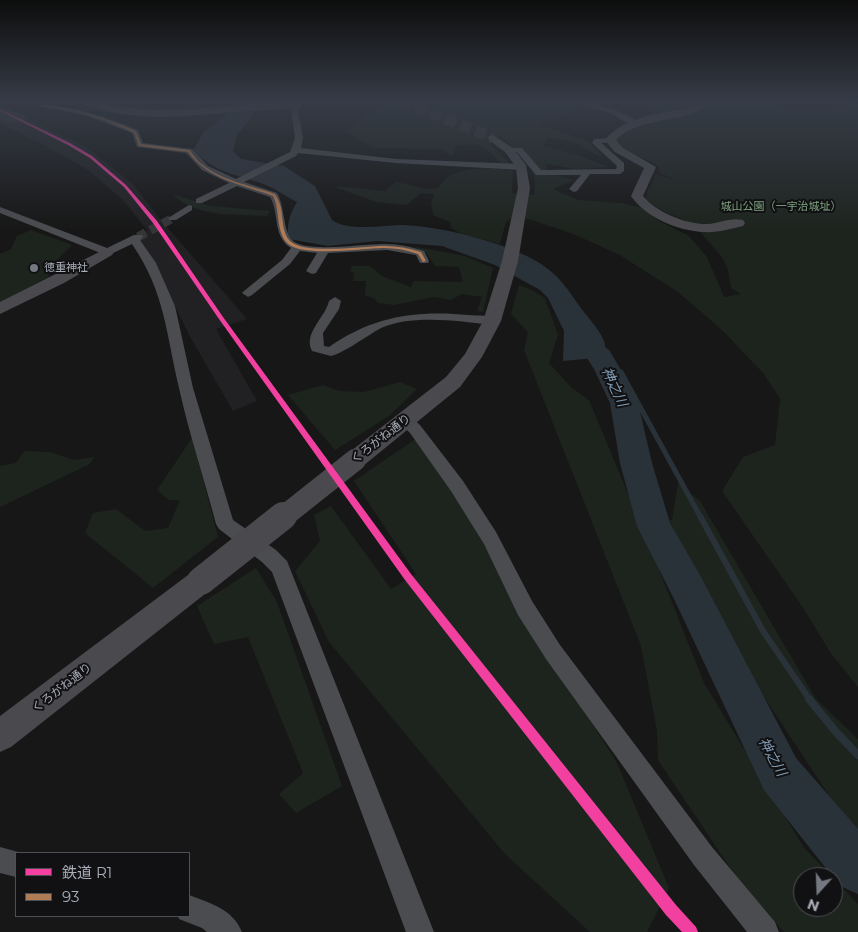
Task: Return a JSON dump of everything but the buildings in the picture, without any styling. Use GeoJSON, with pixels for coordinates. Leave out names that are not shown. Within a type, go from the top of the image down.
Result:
{"type":"FeatureCollection","features":[{"type":"Feature","properties":{"kind":"street"},"geometry":{"type":"LineString","coordinates":[[140,144],[189,151],[194,161],[204,168],[274,196],[280,202],[283,235],[290,244],[297,247],[324,250],[381,247],[406,248],[420,253],[424,261]]}},
{"type":"Feature","properties":{"kind":"street"},"geometry":{"type":"LineString","coordinates":[[199,202],[280,162],[296,150],[297,144]]}},
{"type":"Feature","properties":{"kind":"street"},"geometry":{"type":"LineString","coordinates":[[501,144],[522,167]]}},
{"type":"Feature","properties":{"kind":"street"},"geometry":{"type":"LineString","coordinates":[[508,150],[519,150],[539,176],[587,172],[614,175],[620,171],[621,164],[598,144]]}},
{"type":"Feature","properties":{"kind":"street"},"geometry":{"type":"LineString","coordinates":[[614,144],[619,150],[650,167],[637,196],[646,207],[691,227],[706,228],[738,223]]}},
{"type":"Feature","properties":{"kind":"street"},"geometry":{"type":"LineString","coordinates":[[296,150],[396,161],[522,167]]}},
{"type":"Feature","properties":{"kind":"street","name":"くろがね通り"},"geometry":{"type":"LineString","coordinates":[[0,736],[453,382],[473,357],[494,316],[510,262],[524,188],[522,167]]}},
{"type":"Feature","properties":{"kind":"street"},"geometry":{"type":"LineString","coordinates":[[574,189],[587,172]]}},
{"type":"Feature","properties":{"kind":"street"},"geometry":{"type":"LineString","coordinates":[[173,218],[189,208]]}},
{"type":"Feature","properties":{"kind":"street"},"geometry":{"type":"LineString","coordinates":[[0,210],[107,252]]}},
{"type":"Feature","properties":{"kind":"street"},"geometry":{"type":"LineString","coordinates":[[0,309],[136,238],[151,262],[169,306],[186,388],[225,524],[269,556],[280,567],[420,932]]}},
{"type":"Feature","properties":{"kind":"street"},"geometry":{"type":"LineString","coordinates":[[248,293],[286,262],[297,247]]}},
{"type":"Feature","properties":{"kind":"street"},"geometry":{"type":"LineString","coordinates":[[312,271],[324,250]]}},
{"type":"Feature","properties":{"kind":"street"},"geometry":{"type":"LineString","coordinates":[[335,301],[333,309],[316,333],[317,348],[331,352],[341,343],[379,324],[402,319],[428,317],[494,316]]}},
{"type":"Feature","properties":{"kind":"street"},"geometry":{"type":"LineString","coordinates":[[405,420],[415,429],[490,538],[525,608],[553,652],[703,856],[765,932]]}},
{"type":"Feature","properties":{"kind":"street"},"geometry":{"type":"LineString","coordinates":[[0,860],[15,864]]}},
{"type":"Feature","properties":{"kind":"street"},"geometry":{"type":"LineString","coordinates":[[190,909],[212,918],[228,932]]}},
{"type":"Feature","properties":{"kind":"shaded area"},"geometry":{"type":"Polygon","coordinates":[[[42,144],[81,144],[133,184],[161,220],[247,319],[216,329],[257,401],[233,411],[189,335],[154,261],[137,236],[147,230],[123,200],[88,170],[42,144]]]}},
{"type":"Feature","properties":{"kind":"shaded area"},"geometry":{"type":"Polygon","coordinates":[[[196,144],[235,144],[233,151],[241,159],[284,166],[315,186],[332,220],[339,224],[357,227],[403,225],[438,229],[479,238],[535,260],[561,281],[596,327],[605,343],[605,357],[563,361],[564,331],[548,298],[540,290],[495,265],[442,246],[377,241],[328,246],[288,239],[289,220],[297,202],[266,185],[218,169],[201,158],[193,150],[196,144]]]}},
{"type":"Feature","properties":{"kind":"green space"},"geometry":{"type":"Polygon","coordinates":[[[366,144],[491,144],[511,165],[502,165],[490,152],[476,145],[454,146],[454,155],[449,155],[442,149],[372,148],[366,144]]]}},
{"type":"Feature","properties":{"kind":"green space","name":"城山公園（一宇治城址）"},"geometry":{"type":"Polygon","coordinates":[[[510,144],[545,144],[544,146],[581,156],[608,167],[576,169],[547,164],[546,172],[574,180],[553,189],[578,200],[621,203],[642,208],[659,221],[689,236],[707,257],[724,297],[741,294],[731,288],[728,269],[722,257],[693,224],[663,211],[646,200],[648,190],[656,175],[676,180],[660,173],[659,167],[654,163],[630,153],[621,144],[858,144],[858,687],[830,652],[804,609],[722,491],[743,457],[775,445],[780,399],[764,374],[723,331],[678,292],[618,254],[573,234],[529,219],[511,218],[506,222],[500,244],[460,233],[451,228],[450,222],[433,215],[431,204],[434,194],[421,193],[407,205],[376,202],[337,186],[385,191],[396,182],[429,189],[438,188],[452,175],[461,171],[493,169],[513,171],[512,193],[534,195],[535,185],[531,168],[522,154],[510,144]]]}},
{"type":"Feature","properties":{"kind":"green space"},"geometry":{"type":"Polygon","coordinates":[[[578,144],[591,144],[603,158],[578,144]]]}},
{"type":"Feature","properties":{"kind":"green space"},"geometry":{"type":"Polygon","coordinates":[[[173,194],[210,206],[270,211],[267,216],[204,211],[182,202],[173,194]]]}},
{"type":"Feature","properties":{"kind":"green space","name":"徳重神社"},"geometry":{"type":"Polygon","coordinates":[[[31,230],[72,245],[53,264],[48,277],[0,303],[0,254],[11,249],[17,236],[31,230]]]}},
{"type":"Feature","properties":{"kind":"green space"},"geometry":{"type":"Polygon","coordinates":[[[412,246],[465,256],[493,268],[483,312],[477,311],[482,297],[462,294],[451,300],[434,297],[394,305],[378,303],[375,299],[365,295],[366,281],[353,281],[354,273],[350,271],[352,266],[370,266],[382,276],[411,287],[414,281],[463,282],[459,267],[435,266],[426,253],[412,246]]]}},
{"type":"Feature","properties":{"kind":"green space"},"geometry":{"type":"Polygon","coordinates":[[[519,285],[545,298],[558,335],[549,363],[572,388],[589,400],[704,683],[804,848],[822,867],[793,867],[793,917],[843,917],[843,888],[858,904],[858,932],[784,932],[745,890],[658,760],[657,731],[641,646],[524,350],[528,332],[511,314],[519,285]]]}},
{"type":"Feature","properties":{"kind":"green space"},"geometry":{"type":"Polygon","coordinates":[[[400,382],[417,389],[389,416],[335,450],[288,395],[323,385],[339,391],[364,392],[400,382]]]}},
{"type":"Feature","properties":{"kind":"green space"},"geometry":{"type":"Polygon","coordinates":[[[192,438],[218,537],[153,588],[85,533],[93,513],[116,509],[145,531],[168,528],[180,500],[169,500],[157,490],[192,438]]]}},
{"type":"Feature","properties":{"kind":"green space"},"geometry":{"type":"Polygon","coordinates":[[[417,438],[454,492],[535,633],[617,763],[669,888],[647,932],[590,932],[505,854],[329,642],[295,571],[320,541],[314,515],[331,506],[391,589],[416,574],[354,481],[417,438]]]}},
{"type":"Feature","properties":{"kind":"green space"},"geometry":{"type":"Polygon","coordinates":[[[24,451],[50,452],[74,460],[94,457],[90,464],[0,507],[0,466],[16,463],[24,451]]]}},
{"type":"Feature","properties":{"kind":"green space"},"geometry":{"type":"Polygon","coordinates":[[[678,483],[700,501],[816,699],[858,739],[858,839],[723,635],[669,520],[672,520],[678,483]]]}},
{"type":"Feature","properties":{"kind":"green space"},"geometry":{"type":"Polygon","coordinates":[[[256,568],[277,602],[342,786],[296,813],[279,794],[303,773],[248,637],[214,644],[197,606],[256,568]]]}},
{"type":"Feature","properties":{"kind":"waterway","name":"神之川"},"geometry":{"type":"LineString","coordinates":[[576,322],[607,369],[624,403],[636,463],[654,526],[688,589],[780,774],[858,868]]}},
{"type":"Feature","properties":{"kind":"waterway"},"geometry":{"type":"LineString","coordinates":[[601,347],[608,352],[621,374]]}},
{"type":"Feature","properties":{"kind":"waterway"},"geometry":{"type":"LineString","coordinates":[[621,372],[701,518]]}},
{"type":"Feature","properties":{"kind":"waterway"},"geometry":{"type":"LineString","coordinates":[[700,516],[763,631],[810,700]]}},
{"type":"Feature","properties":{"kind":"waterway"},"geometry":{"type":"LineString","coordinates":[[809,699],[858,755]]}},
{"type":"Feature","properties":{"kind":"tunnel"},"geometry":{"type":"LineString","coordinates":[[138,237],[173,218]]}},
{"type":"Feature","properties":{"kind":"rail line","name":"R1"},"geometry":{"type":"LineString","coordinates":[[70,144],[91,157],[125,186],[155,222],[221,318],[408,577],[671,910],[691,932]]}},
{"type":"Feature","properties":{"kind":"transit line","name":"93"},"geometry":{"type":"LineString","coordinates":[[140,144],[189,151],[205,168],[216,174],[274,195],[279,206],[281,225],[285,237],[288,242],[295,246],[318,250],[382,247],[406,249],[420,253],[424,261]]}},
{"type":"Feature","properties":{"kind":"place","name":"徳重神社"},"geometry":{"type":"Point","coordinates":[34,268]}}]}
